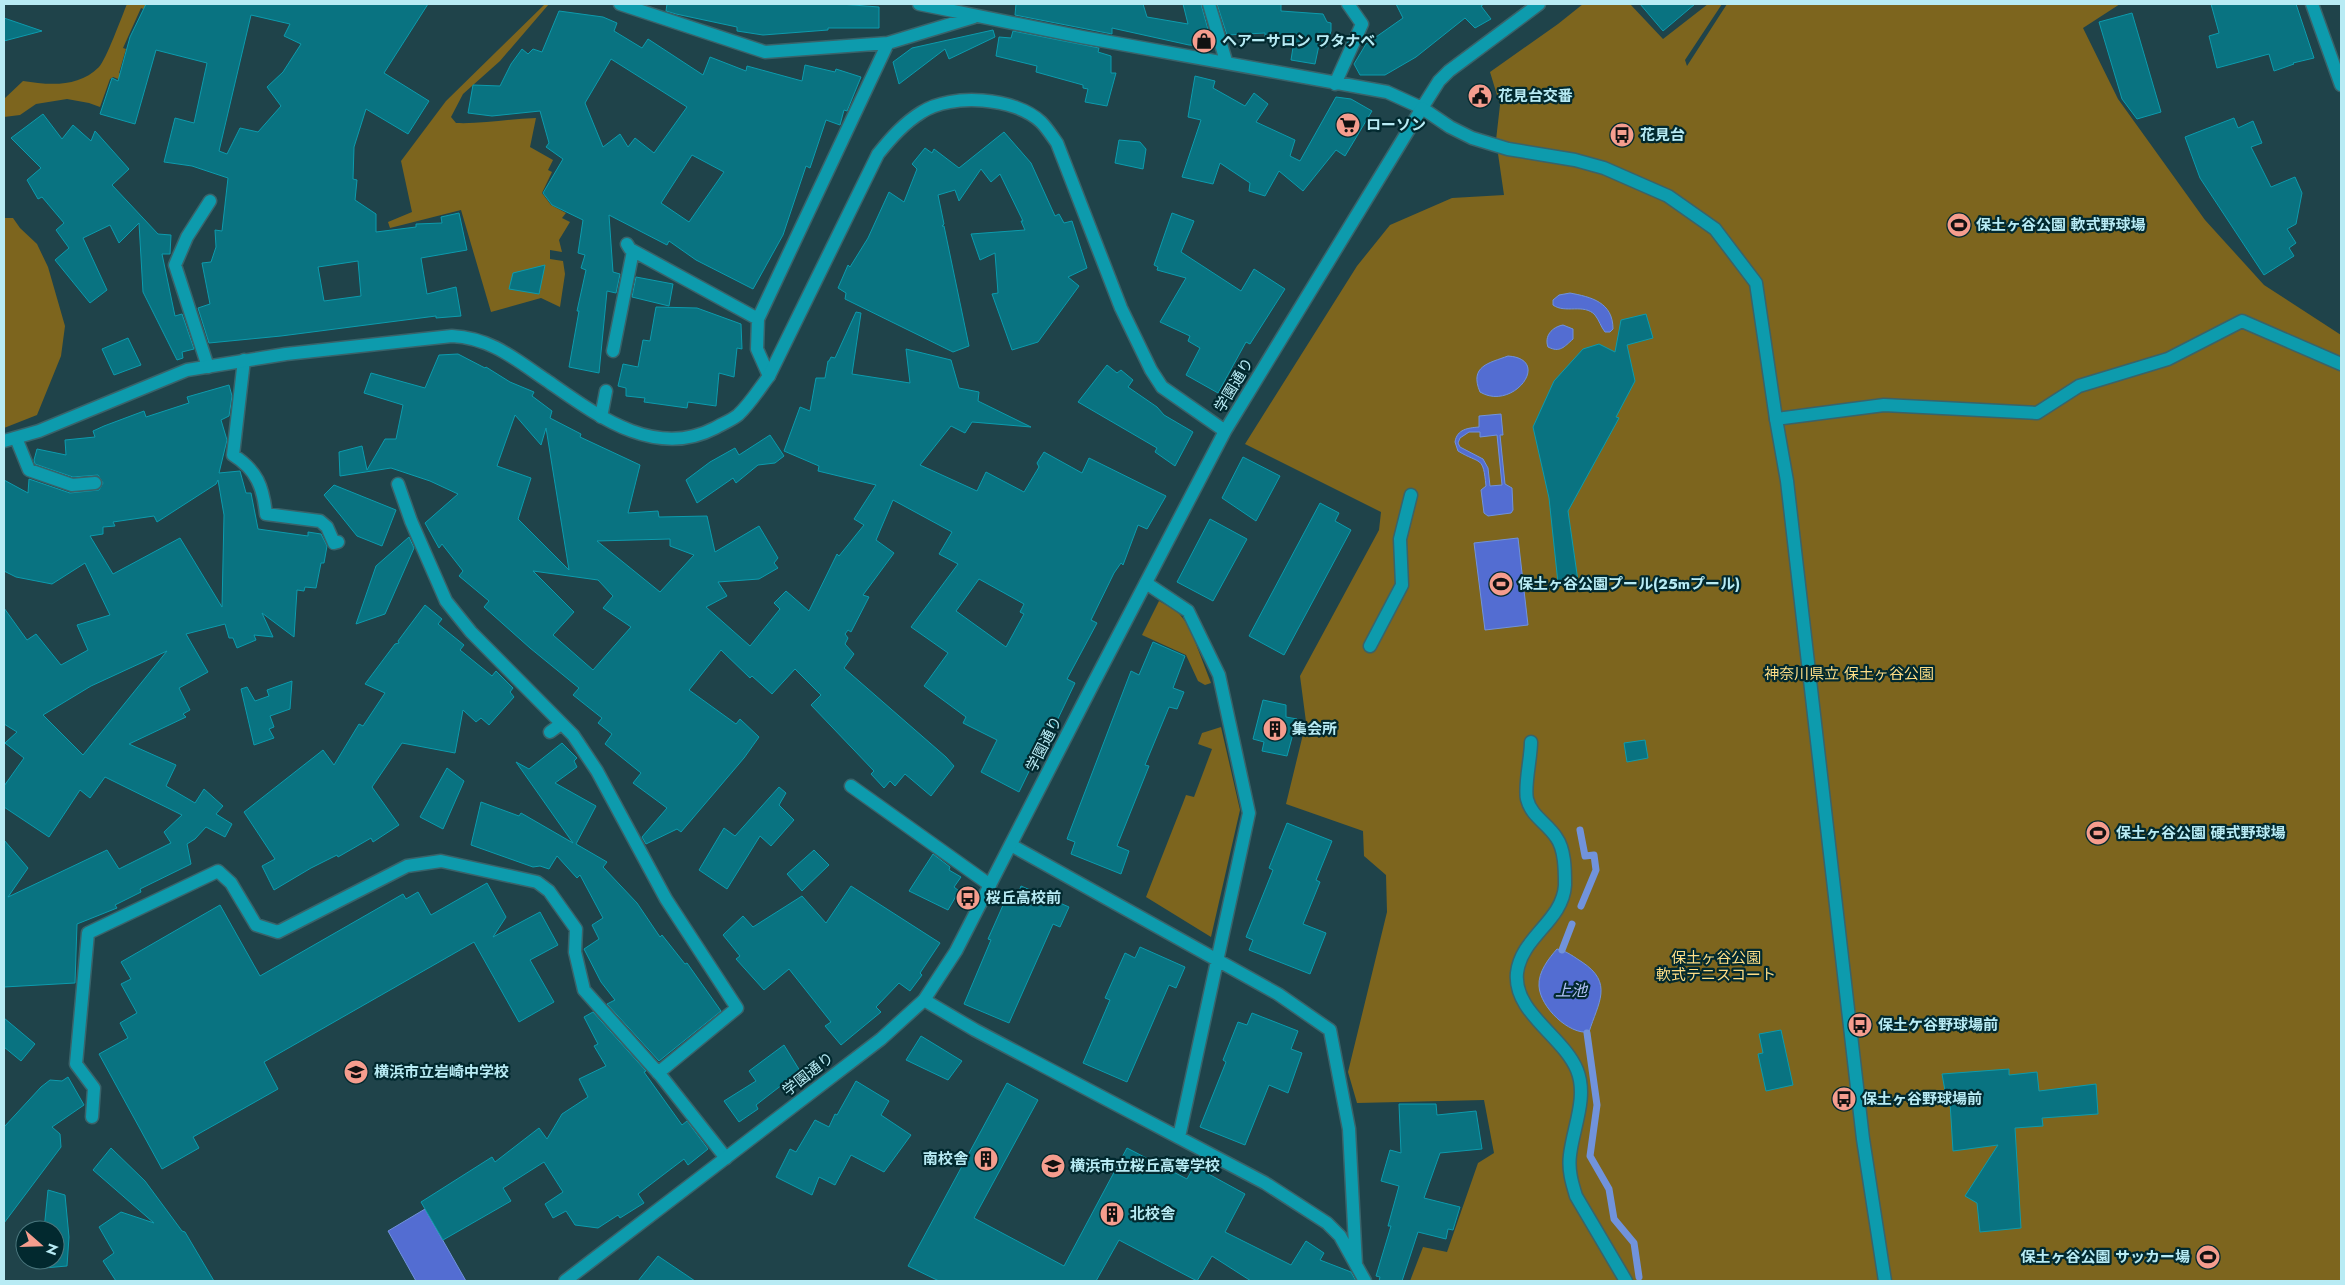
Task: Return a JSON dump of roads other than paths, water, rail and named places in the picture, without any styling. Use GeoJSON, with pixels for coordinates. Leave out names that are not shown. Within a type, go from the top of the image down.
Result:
{"type":"FeatureCollection","features":[{"type":"Feature","properties":{"kind":"street"},"geometry":{"type":"LineString","coordinates":[[620,4],[765,52],[888,43],[977,16]]}},
{"type":"Feature","properties":{"kind":"street"},"geometry":{"type":"LineString","coordinates":[[919,4],[1226,61],[1335,84],[1387,92],[1402,97],[1422,108],[1450,127],[1499,146],[1575,160],[1604,168],[1668,196],[1715,229],[1756,283],[1787,481],[1863,1139],[1885,1281]]}},
{"type":"Feature","properties":{"kind":"street"},"geometry":{"type":"LineString","coordinates":[[1209,4],[1226,61]]}},
{"type":"Feature","properties":{"kind":"street"},"geometry":{"type":"LineString","coordinates":[[1335,84],[1362,24],[1348,4]]}},
{"type":"Feature","properties":{"kind":"street","name":"学園通り"},"geometry":{"type":"LineString","coordinates":[[565,1281],[881,1038],[924,1000],[956,951],[1226,431],[1422,108],[1439,81],[1449,71],[1539,4]]}},
{"type":"Feature","properties":{"kind":"street"},"geometry":{"type":"LineString","coordinates":[[2312,4],[2341,85]]}},
{"type":"Feature","properties":{"kind":"street"},"geometry":{"type":"LineString","coordinates":[[769,376],[757,349],[758,319],[888,43]]}},
{"type":"Feature","properties":{"kind":"street"},"geometry":{"type":"LineString","coordinates":[[95,484],[72,485],[29,470],[10,440],[187,370],[244,360],[452,336],[471,337],[484,341],[517,360],[601,417],[633,432],[658,438],[680,439],[700,435],[737,416],[769,376],[878,154],[896,132],[923,111],[953,100],[984,101],[1013,106],[1040,121],[1057,143],[1121,308],[1151,370],[1162,387],[1226,431]]}},
{"type":"Feature","properties":{"kind":"street"},"geometry":{"type":"LineString","coordinates":[[208,367],[174,265],[187,237],[210,201]]}},
{"type":"Feature","properties":{"kind":"street"},"geometry":{"type":"LineString","coordinates":[[614,351],[630,248],[758,319]]}},
{"type":"Feature","properties":{"kind":"street"},"geometry":{"type":"LineString","coordinates":[[1776,419],[1884,405],[2037,413],[2079,386],[2168,360],[2242,321],[2341,364]]}},
{"type":"Feature","properties":{"kind":"street"},"geometry":{"type":"LineString","coordinates":[[244,360],[233,455],[246,463],[263,490],[266,514],[320,521],[327,527],[334,543],[338,542]]}},
{"type":"Feature","properties":{"kind":"street"},"geometry":{"type":"LineString","coordinates":[[601,417],[606,391]]}},
{"type":"Feature","properties":{"kind":"street"},"geometry":{"type":"LineString","coordinates":[[398,484],[411,521],[446,601],[471,632],[574,735],[597,771],[666,899],[737,1008],[658,1073]]}},
{"type":"Feature","properties":{"kind":"street"},"geometry":{"type":"LineString","coordinates":[[1370,646],[1402,585],[1400,539],[1410,495]]}},
{"type":"Feature","properties":{"kind":"street"},"geometry":{"type":"LineString","coordinates":[[1146,583],[1188,611],[1219,675],[1249,813],[1179,1138]]}},
{"type":"Feature","properties":{"kind":"street"},"geometry":{"type":"LineString","coordinates":[[550,732],[561,724]]}},
{"type":"Feature","properties":{"kind":"street"},"geometry":{"type":"LineString","coordinates":[[1531,742],[1526,798],[1531,809],[1556,836],[1560,844],[1565,885],[1558,909],[1524,950],[1518,967],[1517,982],[1523,1002],[1567,1052],[1577,1071],[1581,1096],[1570,1156],[1572,1184],[1576,1196],[1626,1281]]}},
{"type":"Feature","properties":{"kind":"street"},"geometry":{"type":"LineString","coordinates":[[851,786],[990,885]]}},
{"type":"Feature","properties":{"kind":"street"},"geometry":{"type":"LineString","coordinates":[[1011,845],[1278,994],[1330,1030],[1349,1129],[1356,1265]]}},
{"type":"Feature","properties":{"kind":"street"},"geometry":{"type":"LineString","coordinates":[[92,1117],[94,1088],[76,1064],[88,933],[218,871],[231,883],[256,925],[278,932],[407,866],[441,861],[537,882],[548,891],[576,929],[575,952],[584,990],[658,1073],[726,1158]]}},
{"type":"Feature","properties":{"kind":"street"},"geometry":{"type":"LineString","coordinates":[[924,1000],[975,1030],[1265,1183],[1327,1224],[1340,1236],[1365,1281]]}},
{"type":"Feature","properties":{"kind":"water"},"geometry":{"type":"Polygon","coordinates":[[[1570,293],[1593,299],[1605,307],[1612,320],[1613,329],[1610,332],[1605,332],[1591,311],[1563,309],[1553,305],[1553,300],[1559,295],[1570,293]]]}},
{"type":"Feature","properties":{"kind":"water"},"geometry":{"type":"Polygon","coordinates":[[[1563,325],[1573,329],[1573,339],[1559,349],[1548,347],[1547,339],[1552,330],[1563,325]]]}},
{"type":"Feature","properties":{"kind":"water"},"geometry":{"type":"Polygon","coordinates":[[[1508,356],[1521,359],[1527,366],[1528,374],[1523,383],[1505,395],[1493,396],[1480,392],[1477,383],[1479,371],[1488,364],[1508,356]]]}},
{"type":"Feature","properties":{"kind":"water"},"geometry":{"type":"Polygon","coordinates":[[[1501,414],[1503,435],[1500,435],[1505,484],[1512,488],[1513,510],[1511,513],[1488,516],[1484,513],[1481,490],[1486,486],[1484,469],[1480,462],[1458,451],[1455,442],[1458,434],[1461,432],[1479,427],[1479,416],[1501,414]],[[1469,432],[1460,438],[1458,443],[1460,447],[1483,459],[1488,468],[1490,486],[1502,485],[1497,435],[1480,437],[1480,432],[1469,432]]]}},
{"type":"Feature","properties":{"kind":"water","name":"保土ヶ谷公園プール(25mプール)"},"geometry":{"type":"Polygon","coordinates":[[[1518,538],[1528,625],[1485,630],[1474,543],[1518,538]]]}},
{"type":"Feature","properties":{"kind":"water","name":"上池"},"geometry":{"type":"Polygon","coordinates":[[[1557,949],[1582,962],[1598,978],[1601,994],[1589,1032],[1581,1032],[1565,1024],[1550,1011],[1544,1002],[1539,986],[1540,976],[1557,949]]]}},
{"type":"Feature","properties":{"kind":"water"},"geometry":{"type":"Polygon","coordinates":[[[425,1209],[466,1281],[416,1281],[388,1231],[425,1209]]]}},
{"type":"Feature","properties":{"kind":"waterway"},"geometry":{"type":"LineString","coordinates":[[1580,830],[1585,856],[1594,855],[1596,870],[1581,906]]}},
{"type":"Feature","properties":{"kind":"waterway"},"geometry":{"type":"LineString","coordinates":[[1562,950],[1572,924]]}},
{"type":"Feature","properties":{"kind":"waterway"},"geometry":{"type":"LineString","coordinates":[[1587,1033],[1597,1105],[1590,1156],[1609,1189],[1614,1219],[1634,1243],[1639,1277]]}},
{"type":"Feature","properties":{"kind":"place","name":"ヘアーサロン ワタナベ"},"geometry":{"type":"Point","coordinates":[1204,41]}},
{"type":"Feature","properties":{"kind":"place","name":"花見台交番"},"geometry":{"type":"Point","coordinates":[1480,96]}},
{"type":"Feature","properties":{"kind":"place","name":"ローソン"},"geometry":{"type":"Point","coordinates":[1348,125]}},
{"type":"Feature","properties":{"kind":"place","name":"花見台"},"geometry":{"type":"Point","coordinates":[1622,135]}},
{"type":"Feature","properties":{"kind":"place","name":"保土ヶ谷公園 軟式野球場"},"geometry":{"type":"Point","coordinates":[1959,225]}},
{"type":"Feature","properties":{"kind":"place","name":"保土ヶ谷公園プール(25mプール)"},"geometry":{"type":"Point","coordinates":[1501,584]}},
{"type":"Feature","properties":{"kind":"place","name":"集会所"},"geometry":{"type":"Point","coordinates":[1275,729]}},
{"type":"Feature","properties":{"kind":"place","name":"保土ヶ谷公園 硬式野球場"},"geometry":{"type":"Point","coordinates":[2098,833]}},
{"type":"Feature","properties":{"kind":"place","name":"桜丘高校前"},"geometry":{"type":"Point","coordinates":[968,898]}},
{"type":"Feature","properties":{"kind":"place","name":"保土ケ谷野球場前"},"geometry":{"type":"Point","coordinates":[1860,1025]}},
{"type":"Feature","properties":{"kind":"place","name":"横浜市立岩崎中学校"},"geometry":{"type":"Point","coordinates":[356,1072]}},
{"type":"Feature","properties":{"kind":"place","name":"保土ヶ谷野球場前"},"geometry":{"type":"Point","coordinates":[1844,1099]}},
{"type":"Feature","properties":{"kind":"place","name":"南校舎"},"geometry":{"type":"Point","coordinates":[986,1159]}},
{"type":"Feature","properties":{"kind":"place","name":"横浜市立桜丘高等学校"},"geometry":{"type":"Point","coordinates":[1053,1166]}},
{"type":"Feature","properties":{"kind":"place","name":"北校舎"},"geometry":{"type":"Point","coordinates":[1112,1214]}},
{"type":"Feature","properties":{"kind":"place","name":"保土ヶ谷公園 サッカー場"},"geometry":{"type":"Point","coordinates":[2208,1257]}},
{"type":"Feature","properties":{"kind":"park label","name":"神奈川県立 保土ヶ谷公園"},"geometry":{"type":"Point","coordinates":[1849,674]}},
{"type":"Feature","properties":{"kind":"park label","name":"保土ヶ谷公園 軟式テニスコート"},"geometry":{"type":"Point","coordinates":[1716,966]}}]}
